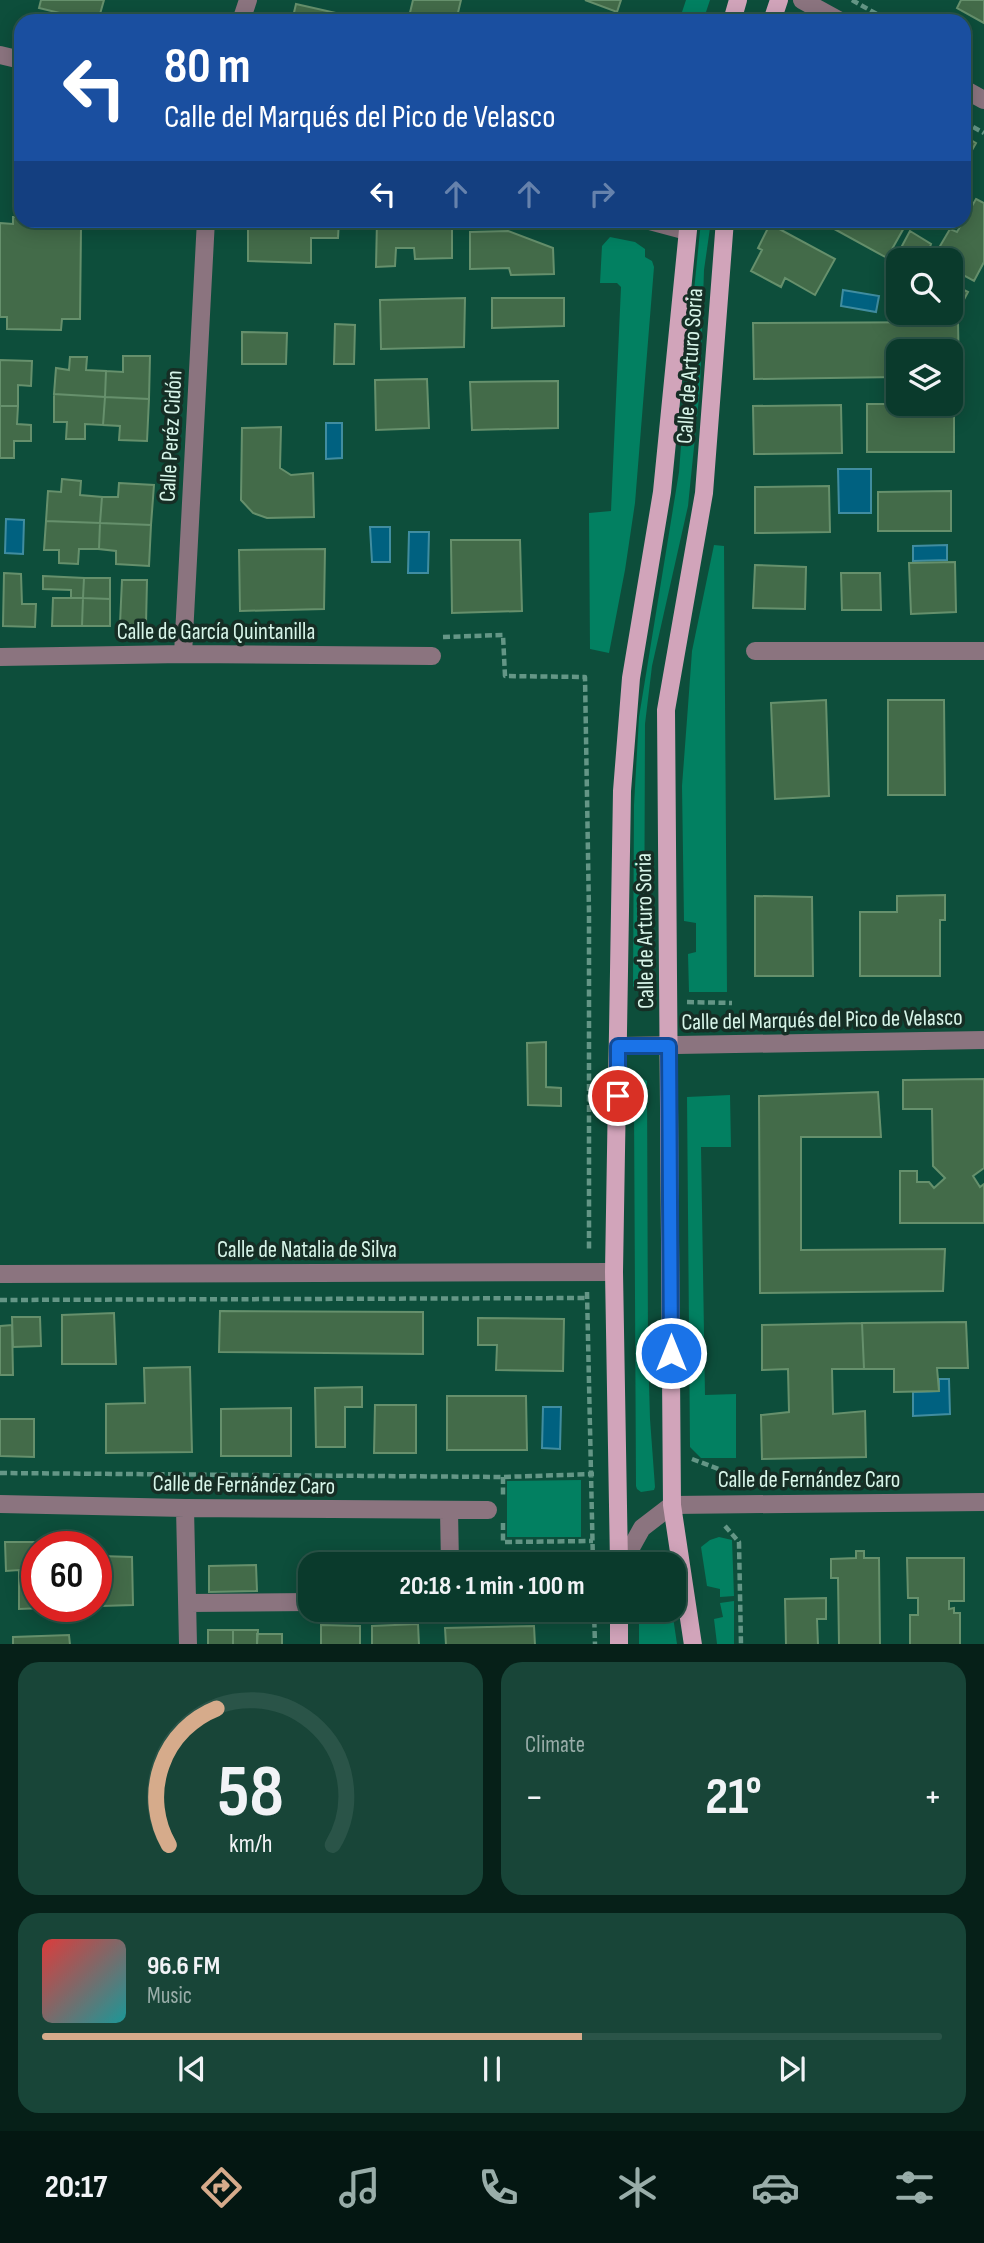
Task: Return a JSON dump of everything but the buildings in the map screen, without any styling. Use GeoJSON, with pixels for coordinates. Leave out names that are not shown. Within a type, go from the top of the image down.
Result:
{"type":"FeatureCollection","features":[{"type":"Feature","properties":{"kind":"main road","name":"Calle de Arturo Soria"},"geometry":{"type":"LineString","coordinates":[[621,1552],[614,1272],[622,791],[631,678],[662,492],[688,228]]}},
{"type":"Feature","properties":{"kind":"main road","name":"Calle de Arturo Soria"},"geometry":{"type":"LineString","coordinates":[[693,1644],[672,1505],[666,710],[704,493],[724,228]]}},
{"type":"Feature","properties":{"kind":"main road"},"geometry":{"type":"LineString","coordinates":[[619,1622],[619,1644]]}},
{"type":"Feature","properties":{"kind":"street"},"geometry":{"type":"LineString","coordinates":[[802,0],[827,14]]}},
{"type":"Feature","properties":{"kind":"street","name":"Calle Peréz Cidón"},"geometry":{"type":"LineString","coordinates":[[183,654],[206,228]]}},
{"type":"Feature","properties":{"kind":"street"},"geometry":{"type":"LineString","coordinates":[[755,651],[984,651]]}},
{"type":"Feature","properties":{"kind":"street","name":"Calle de García Quintanilla"},"geometry":{"type":"LineString","coordinates":[[0,657],[183,654],[432,656]]}},
{"type":"Feature","properties":{"kind":"street","name":"Calle del Marqués del Pico de Velasco"},"geometry":{"type":"LineString","coordinates":[[618,1046],[984,1040]]}},
{"type":"Feature","properties":{"kind":"street","name":"Calle de Natalia de Silva"},"geometry":{"type":"LineString","coordinates":[[0,1274],[614,1272]]}},
{"type":"Feature","properties":{"kind":"street","name":"Calle de Fernández Caro"},"geometry":{"type":"LineString","coordinates":[[672,1505],[984,1502]]}},
{"type":"Feature","properties":{"kind":"street","name":"Calle de Fernández Caro"},"geometry":{"type":"LineString","coordinates":[[0,1504],[488,1510]]}},
{"type":"Feature","properties":{"kind":"street"},"geometry":{"type":"LineString","coordinates":[[628,1552],[642,1528],[672,1505]]}},
{"type":"Feature","properties":{"kind":"street"},"geometry":{"type":"LineString","coordinates":[[185,1508],[188,1644]]}},
{"type":"Feature","properties":{"kind":"street"},"geometry":{"type":"LineString","coordinates":[[449,1510],[450,1552]]}},
{"type":"Feature","properties":{"kind":"street"},"geometry":{"type":"LineString","coordinates":[[188,1603],[298,1602]]}},
{"type":"Feature","properties":{"kind":"path"},"geometry":{"type":"LineString","coordinates":[[851,0],[876,14]]}},
{"type":"Feature","properties":{"kind":"path"},"geometry":{"type":"LineString","coordinates":[[432,656],[432,638],[503,635],[505,676],[585,677],[589,913],[587,1298],[593,1552]]}},
{"type":"Feature","properties":{"kind":"path"},"geometry":{"type":"LineString","coordinates":[[0,1300],[587,1298]]}},
{"type":"Feature","properties":{"kind":"path"},"geometry":{"type":"LineString","coordinates":[[672,1464],[692,1459],[721,1470],[720,1504],[724,1525],[739,1542],[741,1644]]}},
{"type":"Feature","properties":{"kind":"path"},"geometry":{"type":"LineString","coordinates":[[0,1473],[503,1477],[618,1472]]}},
{"type":"Feature","properties":{"kind":"path"},"geometry":{"type":"LineString","coordinates":[[503,1542],[593,1541]]}},
{"type":"Feature","properties":{"kind":"path"},"geometry":{"type":"LineString","coordinates":[[594,1622],[594,1644]]}},
{"type":"Feature","properties":{"kind":"green space"},"geometry":{"type":"Polygon","coordinates":[[[686,0],[710,0],[705,14],[681,14],[686,0]]]}},
{"type":"Feature","properties":{"kind":"green space"},"geometry":{"type":"Polygon","coordinates":[[[700,228],[710,228],[704,270],[700,388],[688,506],[652,666],[645,724],[644,988],[641,992],[636,992],[633,986],[634,805],[639,717],[679,472],[700,228]]]}},
{"type":"Feature","properties":{"kind":"green space"},"geometry":{"type":"Polygon","coordinates":[[[610,237],[635,242],[645,249],[645,257],[652,261],[654,267],[635,503],[609,653],[590,649],[589,513],[611,511],[621,287],[617,283],[600,283],[602,246],[610,237]]]}},
{"type":"Feature","properties":{"kind":"green space"},"geometry":{"type":"Polygon","coordinates":[[[714,545],[724,546],[727,992],[689,992],[688,954],[696,952],[696,923],[684,921],[682,786],[692,651],[714,545]]]}},
{"type":"Feature","properties":{"kind":"green space"},"geometry":{"type":"Polygon","coordinates":[[[639,1077],[647,1081],[648,1349],[655,1487],[654,1490],[641,1492],[636,1486],[634,1109],[634,1082],[639,1077]]]}},
{"type":"Feature","properties":{"kind":"green space"},"geometry":{"type":"Polygon","coordinates":[[[730,1095],[731,1147],[701,1147],[705,1395],[736,1394],[736,1458],[701,1458],[690,1447],[687,1097],[730,1095]]]}},
{"type":"Feature","properties":{"kind":"green space"},"geometry":{"type":"Polygon","coordinates":[[[581,1480],[581,1537],[507,1537],[507,1481],[581,1480]]]}},
{"type":"Feature","properties":{"kind":"green space"},"geometry":{"type":"Polygon","coordinates":[[[719,1537],[732,1540],[734,1596],[720,1597],[720,1589],[707,1586],[701,1547],[719,1537]]]}},
{"type":"Feature","properties":{"kind":"green space"},"geometry":{"type":"Polygon","coordinates":[[[734,1601],[734,1644],[717,1644],[714,1619],[723,1617],[720,1603],[734,1601]]]}},
{"type":"Feature","properties":{"kind":"green space"},"geometry":{"type":"Polygon","coordinates":[[[639,1622],[674,1622],[677,1644],[639,1644],[639,1622]]]}},
{"type":"Feature","properties":{"kind":"water"},"geometry":{"type":"Polygon","coordinates":[[[843,290],[879,296],[876,312],[841,306],[843,290]]]}},
{"type":"Feature","properties":{"kind":"water"},"geometry":{"type":"Polygon","coordinates":[[[326,423],[342,423],[342,458],[326,459],[326,423]]]}},
{"type":"Feature","properties":{"kind":"water"},"geometry":{"type":"Polygon","coordinates":[[[838,469],[871,469],[871,513],[839,513],[838,469]]]}},
{"type":"Feature","properties":{"kind":"water"},"geometry":{"type":"Polygon","coordinates":[[[6,519],[24,520],[23,554],[5,553],[6,519]]]}},
{"type":"Feature","properties":{"kind":"water"},"geometry":{"type":"Polygon","coordinates":[[[370,527],[390,527],[390,562],[372,562],[370,527]]]}},
{"type":"Feature","properties":{"kind":"water"},"geometry":{"type":"Polygon","coordinates":[[[409,532],[429,532],[428,573],[408,573],[409,532]]]}},
{"type":"Feature","properties":{"kind":"water"},"geometry":{"type":"Polygon","coordinates":[[[947,545],[947,560],[913,561],[913,546],[947,545]]]}},
{"type":"Feature","properties":{"kind":"water"},"geometry":{"type":"Polygon","coordinates":[[[939,1379],[949,1379],[950,1414],[913,1416],[913,1392],[939,1391],[939,1379]]]}},
{"type":"Feature","properties":{"kind":"water"},"geometry":{"type":"Polygon","coordinates":[[[543,1407],[561,1407],[560,1449],[542,1448],[543,1407]]]}},
{"type":"Feature","properties":{"kind":"route"},"geometry":{"type":"LineString","coordinates":[[618,1096],[618,1046],[669,1046],[671,1353]]}}]}
